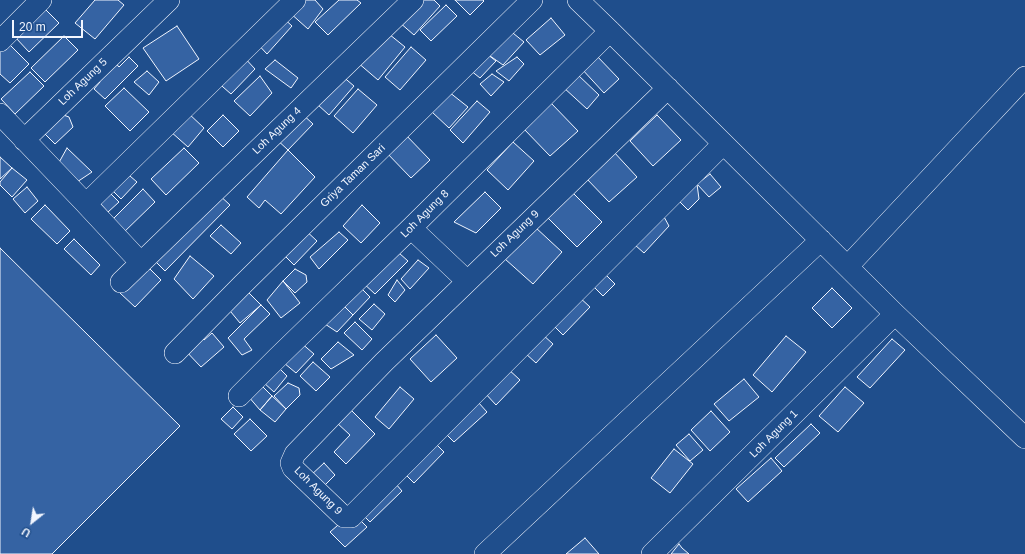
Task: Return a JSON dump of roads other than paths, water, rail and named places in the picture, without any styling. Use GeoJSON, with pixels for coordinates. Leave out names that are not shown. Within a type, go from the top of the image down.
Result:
{"type":"FeatureCollection","features":[{"type":"Feature","properties":{"kind":"street"},"geometry":{"type":"LineString","coordinates":[[0,41],[41,0]]}},
{"type":"Feature","properties":{"kind":"street","name":"Loh Agung 5"},"geometry":{"type":"LineString","coordinates":[[24,140],[169,0]]}},
{"type":"Feature","properties":{"kind":"street"},"geometry":{"type":"LineString","coordinates":[[86,204],[295,0]]}},
{"type":"Feature","properties":{"kind":"street","name":"Loh Agung 4"},"geometry":{"type":"LineString","coordinates":[[121,282],[413,0]]}},
{"type":"Feature","properties":{"kind":"street","name":"Griya Taman Sari"},"geometry":{"type":"LineString","coordinates":[[174,353],[532,0]]}},
{"type":"Feature","properties":{"kind":"street"},"geometry":{"type":"LineString","coordinates":[[578,0],[896,314],[1025,438]]}},
{"type":"Feature","properties":{"kind":"street","name":"Loh Agung 8"},"geometry":{"type":"LineString","coordinates":[[239,396],[610,31]]}},
{"type":"Feature","properties":{"kind":"street"},"geometry":{"type":"LineString","coordinates":[[848,266],[1025,77]]}},
{"type":"Feature","properties":{"kind":"street","name":"Loh Agung 9"},"geometry":{"type":"LineString","coordinates":[[668,88],[384,362],[294,454],[291,460],[293,468],[344,517],[351,516],[723,144]]}},
{"type":"Feature","properties":{"kind":"street"},"geometry":{"type":"LineString","coordinates":[[0,114],[141,263]]}},
{"type":"Feature","properties":{"kind":"street"},"geometry":{"type":"LineString","coordinates":[[411,228],[467,281]]}},
{"type":"Feature","properties":{"kind":"street"},"geometry":{"type":"LineString","coordinates":[[485,554],[821,240]]}},
{"type":"Feature","properties":{"kind":"street","name":"Loh Agung 1"},"geometry":{"type":"LineString","coordinates":[[652,554],[896,314]]}}]}
